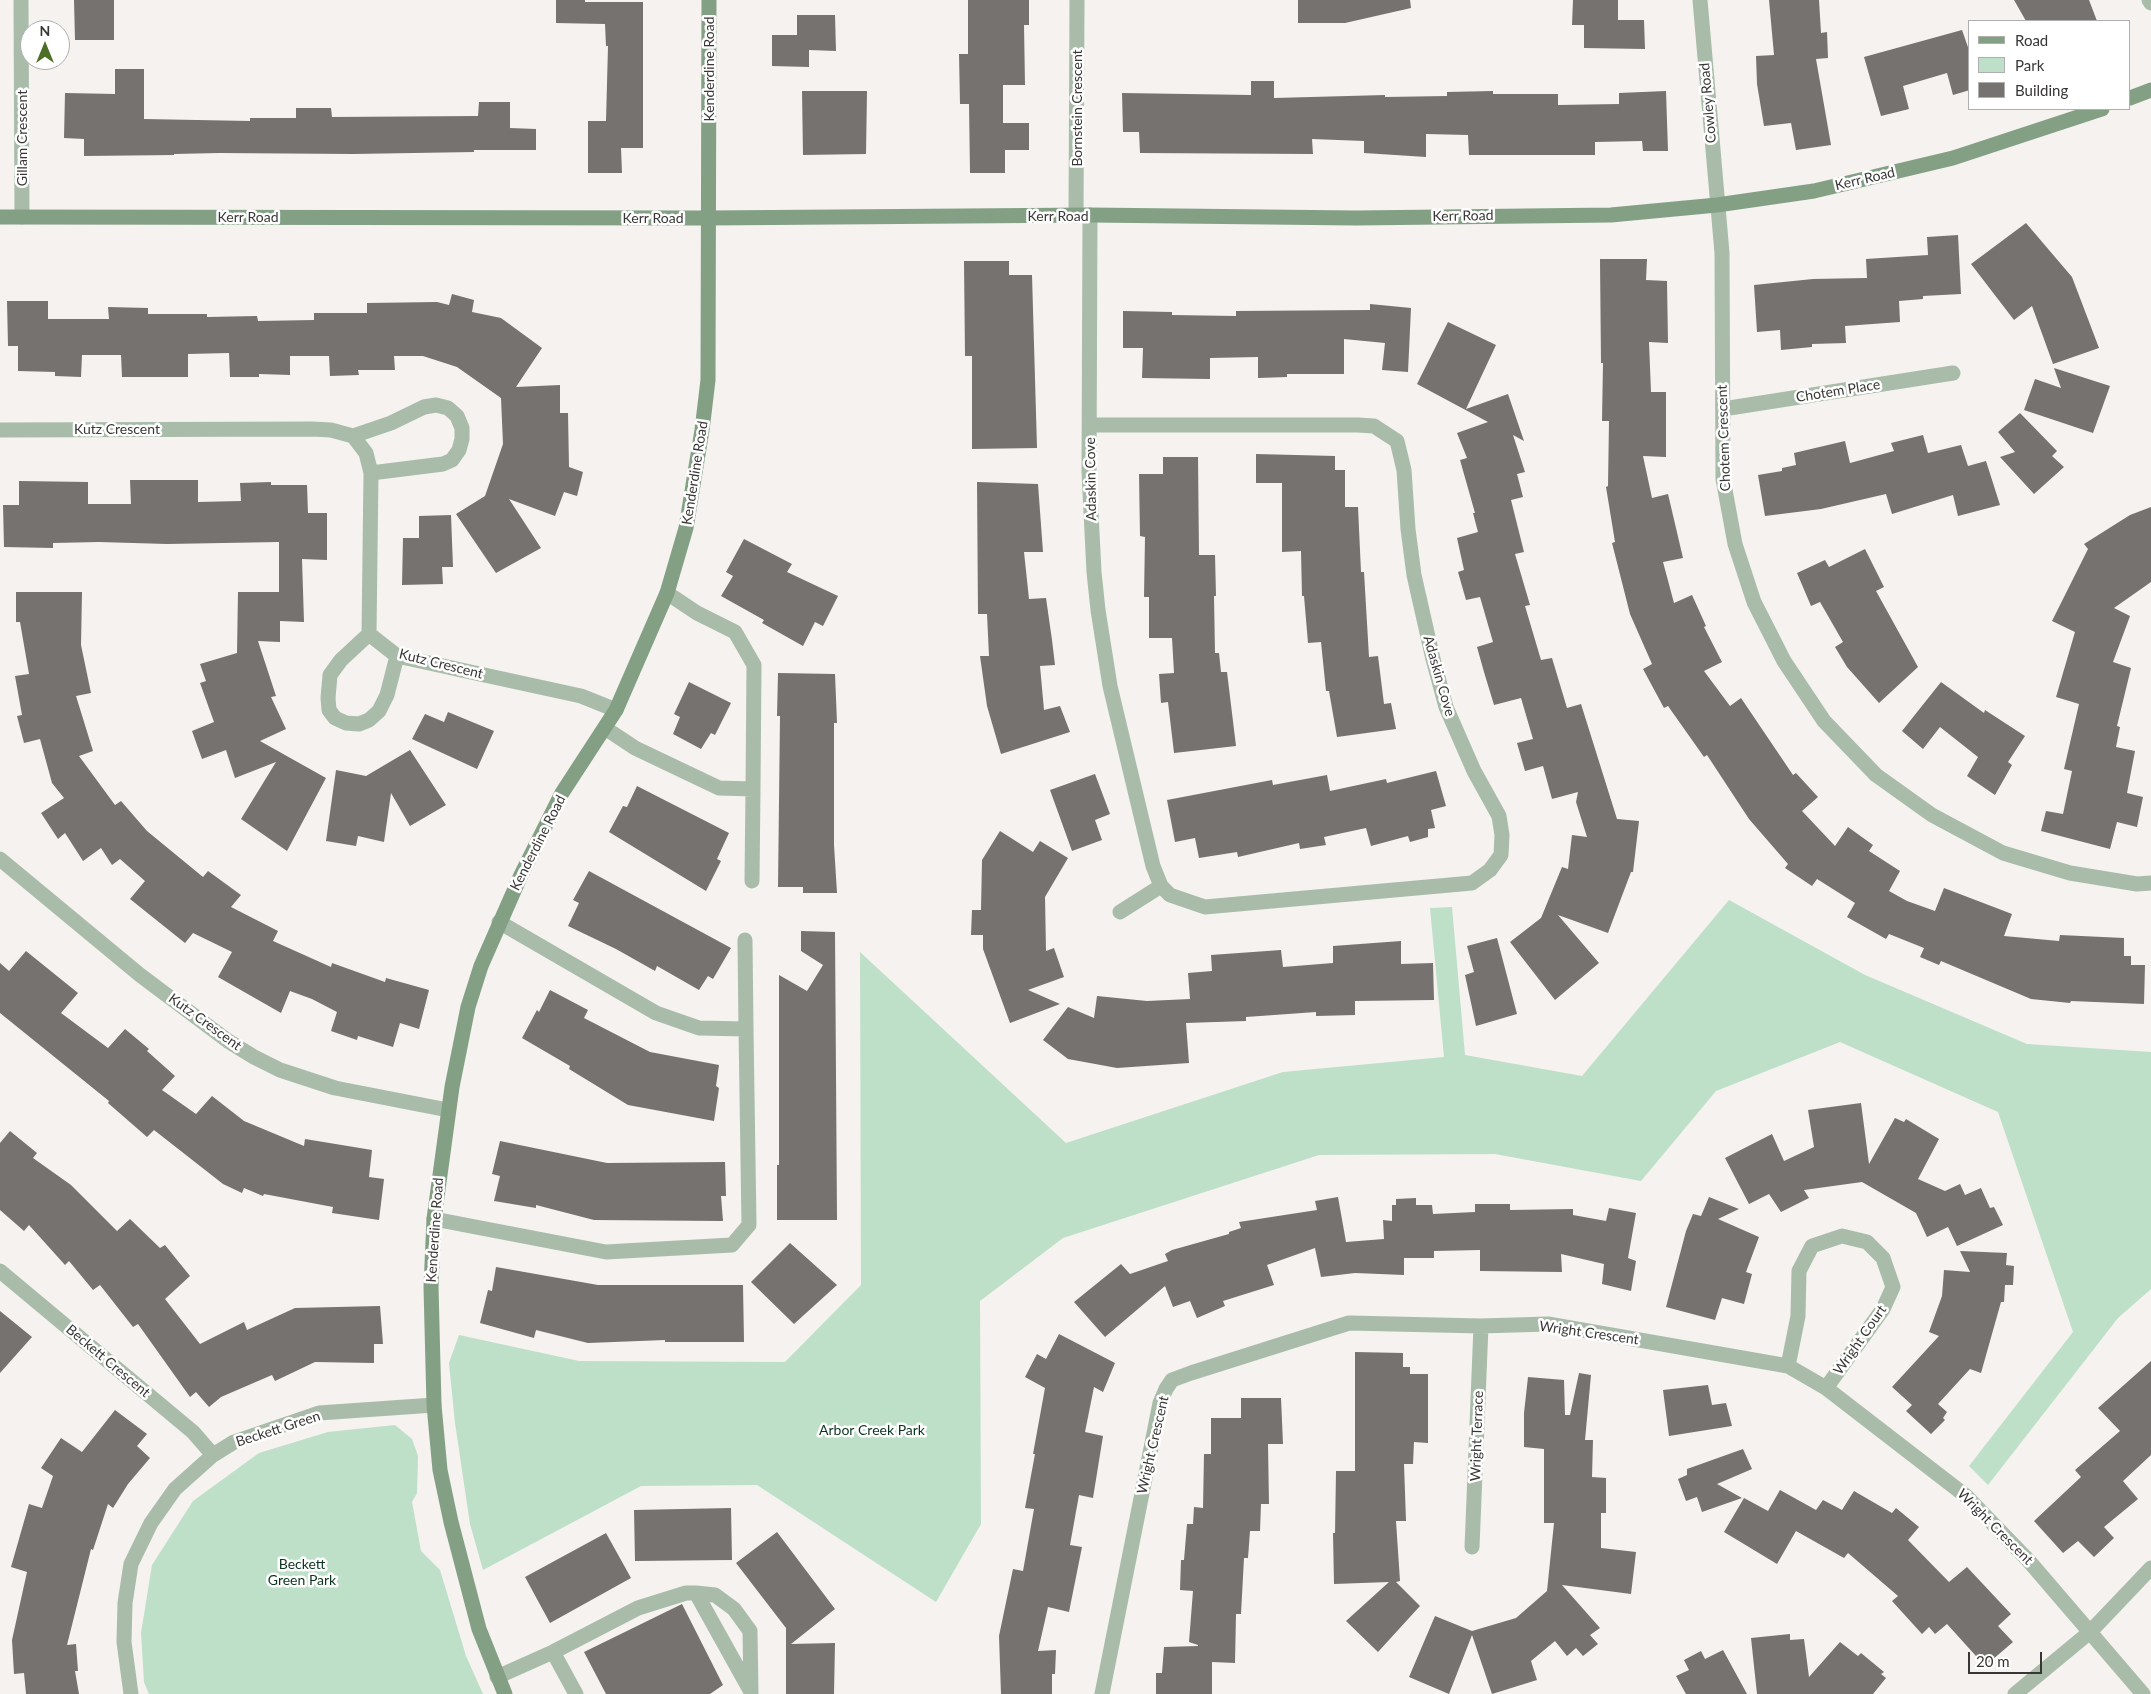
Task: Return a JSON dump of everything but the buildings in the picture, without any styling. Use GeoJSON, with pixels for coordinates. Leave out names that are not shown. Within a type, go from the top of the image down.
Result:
{"type":"FeatureCollection","features":[{"type":"Feature","properties":{"kind":"street","name":"Gillam Crescent"},"geometry":{"type":"LineString","coordinates":[[21,0],[22,217]]}},
{"type":"Feature","properties":{"kind":"street","name":"Kenderdine Road"},"geometry":{"type":"LineString","coordinates":[[505,1694],[479,1629],[451,1522],[440,1470],[434,1405],[431,1287],[434,1219],[448,1110],[468,1007],[481,966],[499,922],[562,794],[616,710],[667,593],[686,528],[708,380],[709,0]]}},
{"type":"Feature","properties":{"kind":"street","name":"Bornstein Crescent"},"geometry":{"type":"LineString","coordinates":[[1077,0],[1083,216]]}},
{"type":"Feature","properties":{"kind":"street","name":"Cowley Road"},"geometry":{"type":"LineString","coordinates":[[1700,0],[1718,205]]}},
{"type":"Feature","properties":{"kind":"street"},"geometry":{"type":"LineString","coordinates":[[2131,98],[2151,90]]}},
{"type":"Feature","properties":{"kind":"street","name":"Kerr Road"},"geometry":{"type":"LineString","coordinates":[[0,217],[708,218],[1083,216],[1356,218],[1611,214],[1718,205],[1814,191],[1953,158],[2099,110]]}},
{"type":"Feature","properties":{"kind":"street","name":"Chotem Crescent"},"geometry":{"type":"LineString","coordinates":[[1718,205],[1722,253],[1723,479],[1734,544],[1759,610],[1784,661],[1824,721],[1876,776],[1932,816],[2003,853],[2070,873],[2137,884],[2151,883]]}},
{"type":"Feature","properties":{"kind":"street","name":"Adaskin Cove"},"geometry":{"type":"LineString","coordinates":[[1083,216],[1090,425],[1089,472],[1094,572],[1110,686],[1153,866],[1161,886],[1170,895],[1205,907],[1438,884],[1472,883],[1490,870],[1501,855],[1502,835],[1498,816],[1474,771],[1446,706],[1433,659],[1414,575],[1408,530],[1404,470],[1397,441],[1374,426],[1358,425],[1090,425]]}},
{"type":"Feature","properties":{"kind":"street","name":"Chotem Place"},"geometry":{"type":"LineString","coordinates":[[1723,409],[1953,373]]}},
{"type":"Feature","properties":{"kind":"street"},"geometry":{"type":"LineString","coordinates":[[371,473],[443,464],[452,460],[459,450],[462,439],[462,428],[457,416],[448,408],[424,407],[391,423],[353,436],[366,453],[371,473],[369,634],[341,660],[330,675],[329,710],[335,718],[346,723],[358,724],[369,720],[379,711],[387,695],[398,656]]}},
{"type":"Feature","properties":{"kind":"street","name":"Kutz Crescent"},"geometry":{"type":"LineString","coordinates":[[0,430],[312,429],[331,430],[353,436]]}},
{"type":"Feature","properties":{"kind":"street"},"geometry":{"type":"LineString","coordinates":[[667,593],[698,613],[735,632],[754,665],[752,881]]}},
{"type":"Feature","properties":{"kind":"street","name":"Kutz Crescent"},"geometry":{"type":"LineString","coordinates":[[369,634],[398,656],[581,696],[616,710]]}},
{"type":"Feature","properties":{"kind":"street"},"geometry":{"type":"LineString","coordinates":[[605,728],[635,748],[719,788],[753,788]]}},
{"type":"Feature","properties":{"kind":"street","name":"Kutz Crescent"},"geometry":{"type":"LineString","coordinates":[[0,859],[140,975],[228,1041],[254,1057],[280,1070],[335,1088],[448,1110]]}},
{"type":"Feature","properties":{"kind":"street"},"geometry":{"type":"LineString","coordinates":[[1120,912],[1161,886]]}},
{"type":"Feature","properties":{"kind":"street"},"geometry":{"type":"LineString","coordinates":[[499,922],[656,1012],[700,1028],[746,1029]]}},
{"type":"Feature","properties":{"kind":"street"},"geometry":{"type":"LineString","coordinates":[[434,1219],[606,1252],[732,1245],[749,1225],[745,940]]}},
{"type":"Feature","properties":{"kind":"street","name":"Wright Court"},"geometry":{"type":"LineString","coordinates":[[1788,1366],[1798,1316],[1799,1271],[1812,1246],[1842,1236],[1867,1242],[1883,1258],[1893,1288],[1883,1309],[1826,1388]]}},
{"type":"Feature","properties":{"kind":"street","name":"Beckett Crescent"},"geometry":{"type":"LineString","coordinates":[[0,1271],[193,1432],[213,1455]]}},
{"type":"Feature","properties":{"kind":"street","name":"Wright Crescent"},"geometry":{"type":"LineString","coordinates":[[1102,1694],[1160,1402],[1166,1389],[1172,1380],[1349,1323],[1481,1326],[1548,1324],[1788,1366],[1826,1388],[1966,1496],[2028,1560],[2143,1694]]}},
{"type":"Feature","properties":{"kind":"street","name":"Wright Terrace"},"geometry":{"type":"LineString","coordinates":[[1472,1547],[1481,1326]]}},
{"type":"Feature","properties":{"kind":"street","name":"Beckett Green"},"geometry":{"type":"LineString","coordinates":[[131,1694],[124,1642],[125,1603],[131,1564],[151,1523],[175,1489],[213,1455],[234,1442],[319,1413],[434,1405]]}},
{"type":"Feature","properties":{"kind":"street"},"geometry":{"type":"LineString","coordinates":[[2015,1694],[2090,1632],[2151,1568]]}},
{"type":"Feature","properties":{"kind":"street"},"geometry":{"type":"LineString","coordinates":[[497,1678],[553,1652],[638,1608],[686,1593],[696,1593],[715,1595],[734,1609],[750,1630],[751,1694]]}},
{"type":"Feature","properties":{"kind":"street"},"geometry":{"type":"LineString","coordinates":[[696,1593],[751,1694]]}},
{"type":"Feature","properties":{"kind":"street"},"geometry":{"type":"LineString","coordinates":[[553,1652],[576,1694]]}},
{"type":"Feature","properties":{"kind":"green space","name":"Arbor Creek Park"},"geometry":{"type":"Polygon","coordinates":[[[1729,900],[1865,975],[2027,1044],[2151,1052],[2151,1289],[2118,1318],[1988,1485],[1969,1466],[2073,1332],[1998,1112],[1840,1042],[1716,1091],[1641,1181],[1495,1154],[1319,1155],[1063,1238],[980,1301],[981,1524],[936,1602],[757,1485],[641,1486],[483,1570],[470,1524],[455,1423],[449,1363],[459,1335],[579,1361],[785,1362],[861,1285],[860,952],[1066,1143],[1283,1072],[1444,1057],[1430,908],[1452,907],[1465,1055],[1582,1076],[1729,900]]]}},
{"type":"Feature","properties":{"kind":"green space","name":"Beckett Green Park"},"geometry":{"type":"Polygon","coordinates":[[[395,1425],[412,1439],[418,1456],[417,1493],[412,1502],[421,1551],[440,1570],[466,1656],[483,1694],[149,1694],[144,1682],[141,1633],[152,1565],[193,1501],[259,1453],[328,1432],[395,1425]]]}}]}
